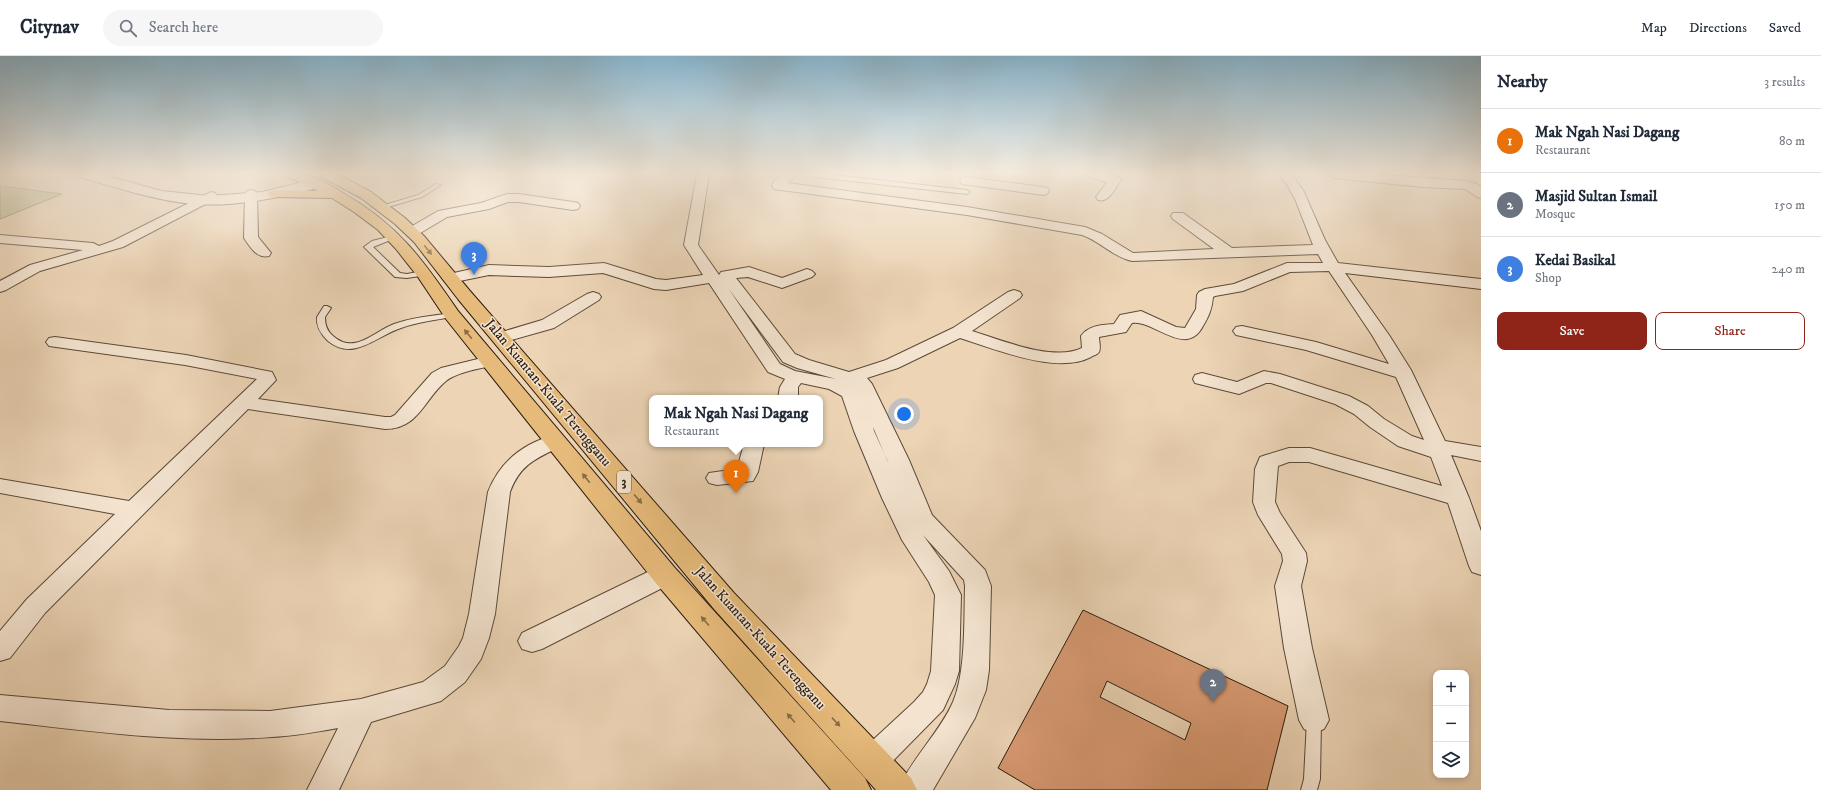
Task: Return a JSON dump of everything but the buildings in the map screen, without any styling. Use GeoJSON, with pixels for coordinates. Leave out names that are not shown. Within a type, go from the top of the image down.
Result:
{"type":"FeatureCollection","features":[{"type":"Feature","properties":{"kind":"highway","name":"Jalan Kuantan-Kuala Terengganu"},"geometry":{"type":"LineString","coordinates":[[360,208],[403,235],[423,273],[452,315],[665,575],[853,790]]}},
{"type":"Feature","properties":{"kind":"highway","name":"Jalan Kuantan-Kuala Terengganu"},"geometry":{"type":"LineString","coordinates":[[382,208],[403,235],[450,278],[724,600],[899,790]]}},
{"type":"Feature","properties":{"kind":"highway"},"geometry":{"type":"LineString","coordinates":[[494,366],[523,364]]}},
{"type":"Feature","properties":{"kind":"street"},"geometry":{"type":"LineString","coordinates":[[0,287],[35,268],[104,249],[187,208]]}},
{"type":"Feature","properties":{"kind":"street"},"geometry":{"type":"LineString","coordinates":[[251,208],[251,238],[264,252]]}},
{"type":"Feature","properties":{"kind":"street"},"geometry":{"type":"LineString","coordinates":[[403,235],[443,214],[472,208]]}},
{"type":"Feature","properties":{"kind":"street"},"geometry":{"type":"LineString","coordinates":[[697,208],[691,245],[774,368],[778,371],[796,376],[863,384],[898,460],[922,519],[976,577],[978,586],[975,670],[972,690],[964,709],[927,772],[914,790]]}},
{"type":"Feature","properties":{"kind":"street"},"geometry":{"type":"LineString","coordinates":[[946,208],[1085,231],[1099,235],[1120,253],[1132,258],[1322,249]]}},
{"type":"Feature","properties":{"kind":"street"},"geometry":{"type":"LineString","coordinates":[[1304,208],[1310,226],[1322,249],[1376,326],[1403,372],[1436,444],[1458,498],[1481,566]]}},
{"type":"Feature","properties":{"kind":"street"},"geometry":{"type":"LineString","coordinates":[[1178,216],[1230,254]]}},
{"type":"Feature","properties":{"kind":"street"},"geometry":{"type":"LineString","coordinates":[[0,239],[104,249]]}},
{"type":"Feature","properties":{"kind":"street"},"geometry":{"type":"LineString","coordinates":[[959,332],[1031,354],[1055,358],[1074,358],[1083,356],[1091,350],[1090,336],[1092,334],[1104,330],[1120,328],[1125,320],[1135,316],[1173,332],[1188,333],[1192,331],[1204,309],[1206,295],[1211,292],[1237,288],[1287,268],[1335,267],[1481,284]]}},
{"type":"Feature","properties":{"kind":"street"},"geometry":{"type":"LineString","coordinates":[[450,278],[489,270],[549,272],[604,268],[654,284],[666,285],[713,278]]}},
{"type":"Feature","properties":{"kind":"street"},"geometry":{"type":"LineString","coordinates":[[807,274],[782,283],[749,272],[726,276],[789,358],[845,382],[851,393],[864,431],[893,498],[914,540],[940,578],[948,596],[945,671],[941,684],[933,700],[924,712],[872,761]]}},
{"type":"Feature","properties":{"kind":"street"},"geometry":{"type":"LineString","coordinates":[[845,382],[892,364],[959,332],[1014,295]]}},
{"type":"Feature","properties":{"kind":"street"},"geometry":{"type":"LineString","coordinates":[[501,338],[548,324],[593,297]]}},
{"type":"Feature","properties":{"kind":"street"},"geometry":{"type":"LineString","coordinates":[[1242,331],[1310,346],[1365,363],[1403,372]]}},
{"type":"Feature","properties":{"kind":"street"},"geometry":{"type":"LineString","coordinates":[[0,650],[36,606],[190,457],[266,380],[265,376],[260,374],[205,365],[186,360],[55,342]]}},
{"type":"Feature","properties":{"kind":"street"},"geometry":{"type":"LineString","coordinates":[[243,403],[384,423],[396,423],[402,419],[439,377],[447,372],[494,366]]}},
{"type":"Feature","properties":{"kind":"street"},"geometry":{"type":"LineString","coordinates":[[788,395],[788,387],[796,376]]}},
{"type":"Feature","properties":{"kind":"street"},"geometry":{"type":"LineString","coordinates":[[1202,379],[1239,388],[1264,377],[1280,381],[1347,402],[1405,441],[1436,444],[1481,454]]}},
{"type":"Feature","properties":{"kind":"street"},"geometry":{"type":"LineString","coordinates":[[0,708],[141,722],[271,724],[361,712],[431,692],[443,685],[455,674],[471,652],[482,614],[496,506],[503,478],[523,456],[555,441]]}},
{"type":"Feature","properties":{"kind":"street"},"geometry":{"type":"LineString","coordinates":[[717,478],[745,476],[753,447]]}},
{"type":"Feature","properties":{"kind":"street"},"geometry":{"type":"LineString","coordinates":[[1314,720],[1298,648],[1288,586],[1295,561],[1294,553],[1269,515],[1264,502],[1266,469],[1268,462],[1285,454],[1299,453],[1310,455],[1458,498]]}},
{"type":"Feature","properties":{"kind":"street"},"geometry":{"type":"LineString","coordinates":[[0,486],[134,510]]}},
{"type":"Feature","properties":{"kind":"street"},"geometry":{"type":"LineString","coordinates":[[532,642],[665,575]]}},
{"type":"Feature","properties":{"kind":"street"},"geometry":{"type":"LineString","coordinates":[[323,790],[361,712]]}},
{"type":"Feature","properties":{"kind":"lane"},"geometry":{"type":"LineString","coordinates":[[327,308],[321,317],[323,331],[334,342],[343,346],[364,344],[397,326],[452,315]]}},
{"type":"Feature","properties":{"kind":"lane"},"geometry":{"type":"LineString","coordinates":[[948,596],[977,602]]}},
{"type":"Feature","properties":{"kind":"lane"},"geometry":{"type":"LineString","coordinates":[[1309,790],[1312,779],[1314,720]]}},
{"type":"Feature","properties":{"kind":"green space"},"geometry":{"type":"Polygon","coordinates":[[[0,208],[27,208],[0,219],[0,208]]]}},
{"type":"Feature","properties":{"kind":"place","name":"Kedai Basikal"},"geometry":{"type":"Point","coordinates":[474,275]}},
{"type":"Feature","properties":{"kind":"place","name":"Mak Ngah Nasi Dagang"},"geometry":{"type":"Point","coordinates":[736,493]}},
{"type":"Feature","properties":{"kind":"place","name":"Masjid Sultan Ismail"},"geometry":{"type":"Point","coordinates":[1213,702]}}]}
